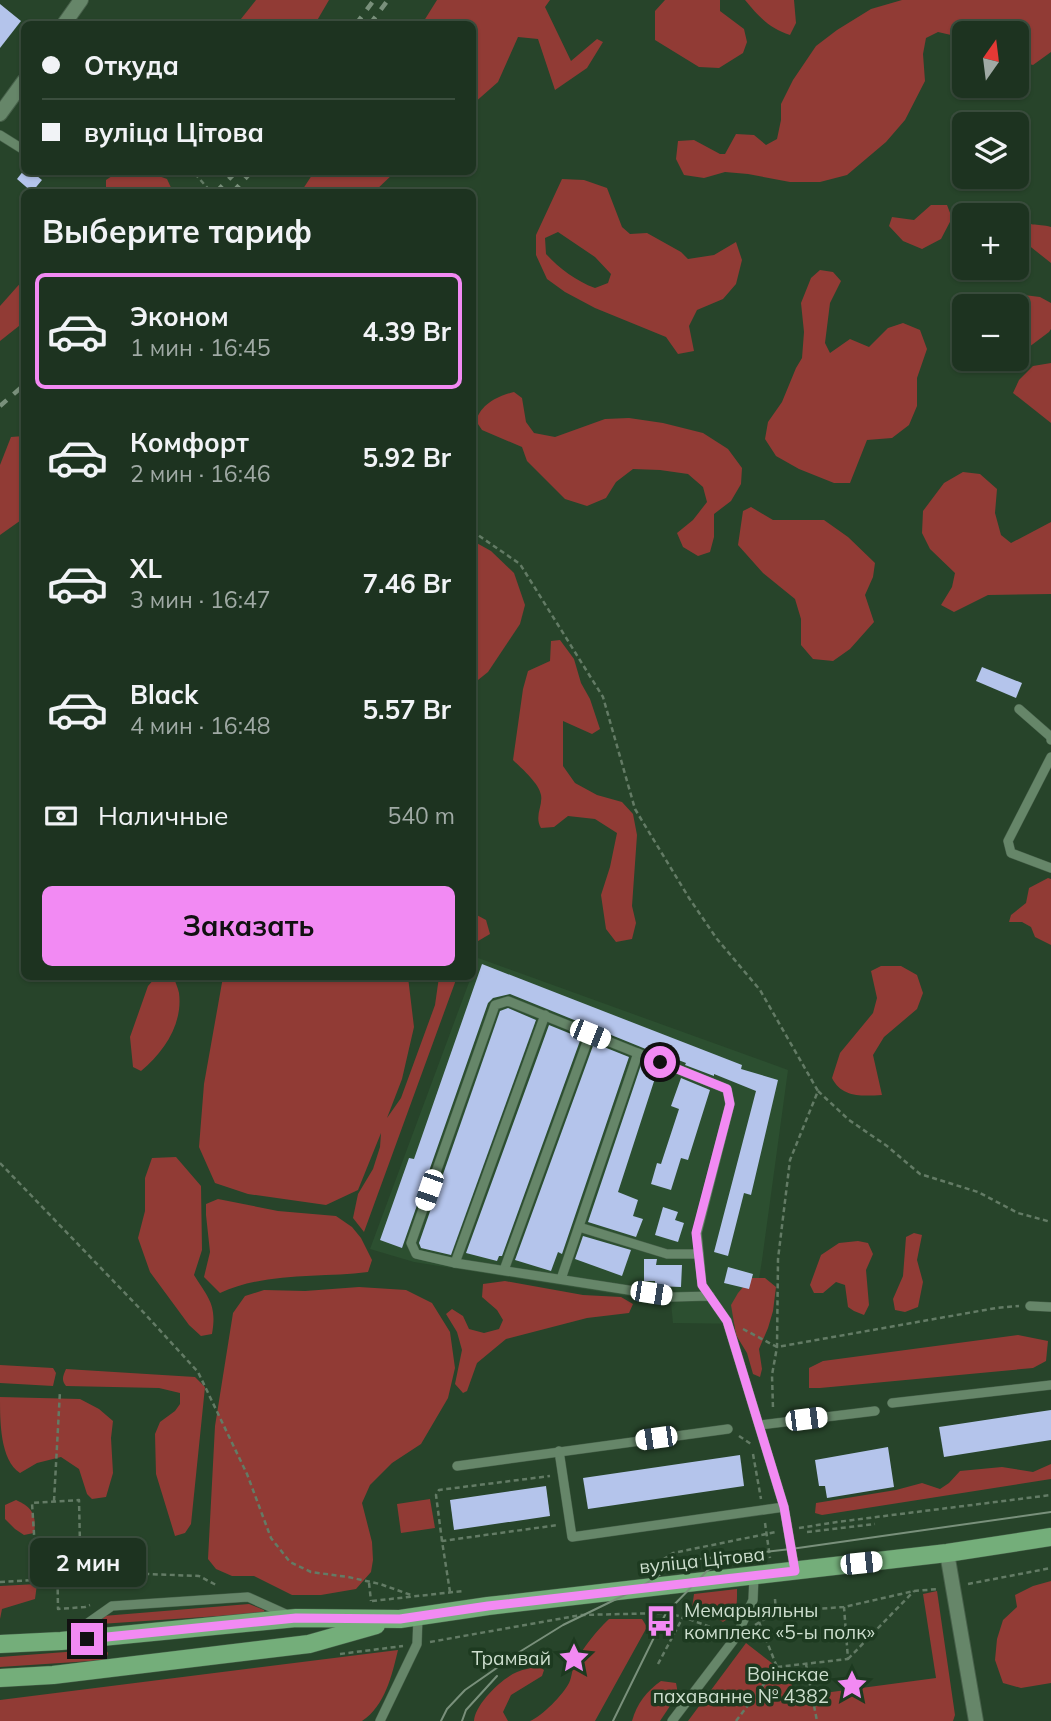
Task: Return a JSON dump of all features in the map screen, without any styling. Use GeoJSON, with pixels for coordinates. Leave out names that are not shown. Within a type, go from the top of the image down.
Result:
{"type":"FeatureCollection","features":[{"type":"Feature","properties":{"kind":"main road","name":"вуліца Цітова"},"geometry":{"type":"LineString","coordinates":[[0,1678],[53,1675],[309,1644],[409,1618],[498,1605],[947,1553],[1051,1537]]}},
{"type":"Feature","properties":{"kind":"main road","name":"вуліца Цітова"},"geometry":{"type":"LineString","coordinates":[[0,1644],[61,1641],[296,1618],[409,1618]]}},
{"type":"Feature","properties":{"kind":"street"},"geometry":{"type":"LineString","coordinates":[[66,21],[81,0]]}},
{"type":"Feature","properties":{"kind":"street"},"geometry":{"type":"LineString","coordinates":[[0,114],[21,84]]}},
{"type":"Feature","properties":{"kind":"street"},"geometry":{"type":"LineString","coordinates":[[947,1553],[976,1721]]}},
{"type":"Feature","properties":{"kind":"lane"},"geometry":{"type":"LineString","coordinates":[[0,135],[21,148]]}},
{"type":"Feature","properties":{"kind":"lane"},"geometry":{"type":"LineString","coordinates":[[1019,709],[1051,737],[1051,740]]}},
{"type":"Feature","properties":{"kind":"lane"},"geometry":{"type":"LineString","coordinates":[[1051,757],[1008,841],[1012,853],[1051,868]]}},
{"type":"Feature","properties":{"kind":"lane"},"geometry":{"type":"LineString","coordinates":[[710,1296],[673,1297],[455,1263],[416,1254],[411,1243],[495,1005],[509,1001],[727,1089],[730,1104],[696,1233],[702,1285],[710,1296],[727,1321],[784,1507],[795,1571]]}},
{"type":"Feature","properties":{"kind":"lane"},"geometry":{"type":"LineString","coordinates":[[455,1263],[545,1015]]}},
{"type":"Feature","properties":{"kind":"lane"},"geometry":{"type":"LineString","coordinates":[[504,1270],[590,1034]]}},
{"type":"Feature","properties":{"kind":"lane"},"geometry":{"type":"LineString","coordinates":[[561,1279],[638,1053]]}},
{"type":"Feature","properties":{"kind":"lane"},"geometry":{"type":"LineString","coordinates":[[579,1227],[667,1255],[699,1254]]}},
{"type":"Feature","properties":{"kind":"lane"},"geometry":{"type":"LineString","coordinates":[[1030,1306],[1051,1307]]}},
{"type":"Feature","properties":{"kind":"lane"},"geometry":{"type":"LineString","coordinates":[[892,1402],[1051,1385]]}},
{"type":"Feature","properties":{"kind":"lane"},"geometry":{"type":"LineString","coordinates":[[760,1425],[875,1411]]}},
{"type":"Feature","properties":{"kind":"lane"},"geometry":{"type":"LineString","coordinates":[[457,1466],[728,1429]]}},
{"type":"Feature","properties":{"kind":"lane"},"geometry":{"type":"LineString","coordinates":[[559,1451],[572,1537],[784,1507]]}},
{"type":"Feature","properties":{"kind":"lane"},"geometry":{"type":"LineString","coordinates":[[672,1721],[736,1637],[753,1600],[754,1576]]}},
{"type":"Feature","properties":{"kind":"lane"},"geometry":{"type":"LineString","coordinates":[[61,1641],[112,1605],[248,1597],[296,1618]]}},
{"type":"Feature","properties":{"kind":"lane"},"geometry":{"type":"LineString","coordinates":[[380,1721],[417,1644],[409,1618]]}},
{"type":"Feature","properties":{"kind":"path"},"geometry":{"type":"LineString","coordinates":[[194,175],[208,189]]}},
{"type":"Feature","properties":{"kind":"path"},"geometry":{"type":"LineString","coordinates":[[476,534],[520,564],[603,696],[635,809],[717,939],[760,990],[818,1091],[849,1121],[887,1146],[920,1174],[978,1192],[1018,1213],[1051,1222]]}},
{"type":"Feature","properties":{"kind":"path"},"geometry":{"type":"LineString","coordinates":[[760,1425],[773,1408],[772,1375],[777,1347],[778,1259],[790,1160],[818,1091]]}},
{"type":"Feature","properties":{"kind":"path"},"geometry":{"type":"LineString","coordinates":[[0,1163],[198,1372],[247,1474],[271,1538],[290,1562],[311,1573],[369,1582],[414,1596]]}},
{"type":"Feature","properties":{"kind":"path"},"geometry":{"type":"LineString","coordinates":[[727,1321],[777,1347],[996,1308],[1030,1306]]}},
{"type":"Feature","properties":{"kind":"path"},"geometry":{"type":"LineString","coordinates":[[54,1501],[60,1391]]}},
{"type":"Feature","properties":{"kind":"path"},"geometry":{"type":"LineString","coordinates":[[728,1429],[752,1445],[771,1561]]}},
{"type":"Feature","properties":{"kind":"path"},"geometry":{"type":"LineString","coordinates":[[442,1541],[436,1494],[439,1490],[548,1475],[554,1477]]}},
{"type":"Feature","properties":{"kind":"path"},"geometry":{"type":"LineString","coordinates":[[643,1573],[673,1553],[767,1533],[1051,1495]]}},
{"type":"Feature","properties":{"kind":"path"},"geometry":{"type":"LineString","coordinates":[[80,1545],[79,1500],[32,1503],[34,1549],[80,1545],[128,1554],[147,1574]]}},
{"type":"Feature","properties":{"kind":"path"},"geometry":{"type":"LineString","coordinates":[[837,1522],[838,1528]]}},
{"type":"Feature","properties":{"kind":"path"},"geometry":{"type":"LineString","coordinates":[[807,1532],[875,1524]]}},
{"type":"Feature","properties":{"kind":"path"},"geometry":{"type":"LineString","coordinates":[[57,1547],[58,1609]]}},
{"type":"Feature","properties":{"kind":"path"},"geometry":{"type":"LineString","coordinates":[[658,1664],[683,1617],[736,1637],[776,1612],[844,1607],[914,1591],[952,1587],[1051,1568]]}},
{"type":"Feature","properties":{"kind":"path"},"geometry":{"type":"LineString","coordinates":[[0,1582],[147,1574],[199,1576],[220,1587]]}},
{"type":"Feature","properties":{"kind":"path"},"geometry":{"type":"LineString","coordinates":[[369,1582],[371,1601],[463,1591]]}},
{"type":"Feature","properties":{"kind":"path"},"geometry":{"type":"LineString","coordinates":[[736,1721],[777,1667],[848,1659],[914,1591]]}},
{"type":"Feature","properties":{"kind":"path"},"geometry":{"type":"LineString","coordinates":[[775,1599],[776,1612]]}},
{"type":"Feature","properties":{"kind":"path"},"geometry":{"type":"LineString","coordinates":[[844,1607],[848,1659]]}},
{"type":"Feature","properties":{"kind":"path"},"geometry":{"type":"LineString","coordinates":[[759,1622],[777,1667]]}},
{"type":"Feature","properties":{"kind":"path"},"geometry":{"type":"LineString","coordinates":[[806,1664],[817,1721]]}},
{"type":"Feature","properties":{"kind":"shaded area"},"geometry":{"type":"Polygon","coordinates":[[[256,0],[329,0],[317,21],[239,21],[256,0]]]}},
{"type":"Feature","properties":{"kind":"shaded area"},"geometry":{"type":"Polygon","coordinates":[[[437,0],[550,0],[545,7],[571,61],[597,39],[603,42],[587,68],[555,90],[538,39],[518,37],[498,82],[476,101],[476,21],[424,21],[437,0]]]}},
{"type":"Feature","properties":{"kind":"shaded area"},"geometry":{"type":"Polygon","coordinates":[[[665,0],[720,0],[720,11],[744,29],[747,42],[743,53],[719,68],[699,67],[655,40],[655,11],[665,0]]]}},
{"type":"Feature","properties":{"kind":"shaded area"},"geometry":{"type":"Polygon","coordinates":[[[745,0],[794,0],[796,23],[790,35],[765,21],[745,0]]]}},
{"type":"Feature","properties":{"kind":"shaded area"},"geometry":{"type":"Polygon","coordinates":[[[902,0],[1051,0],[1051,52],[1033,65],[1029,64],[1029,21],[952,21],[952,35],[938,32],[926,38],[923,54],[925,81],[905,120],[886,142],[847,175],[820,182],[790,182],[725,172],[704,178],[684,175],[676,159],[678,141],[694,140],[725,154],[736,134],[754,135],[766,145],[777,139],[781,104],[793,80],[816,46],[871,9],[902,0]]]}},
{"type":"Feature","properties":{"kind":"shaded area"},"geometry":{"type":"Polygon","coordinates":[[[114,175],[156,175],[167,179],[172,189],[106,189],[106,180],[114,175]]]}},
{"type":"Feature","properties":{"kind":"shaded area"},"geometry":{"type":"Polygon","coordinates":[[[312,175],[392,175],[377,189],[303,189],[312,175]]]}},
{"type":"Feature","properties":{"kind":"shaded area"},"geometry":{"type":"Polygon","coordinates":[[[562,179],[584,180],[607,188],[622,227],[630,234],[647,233],[681,252],[688,259],[714,255],[736,242],[742,260],[736,284],[723,299],[697,310],[689,326],[694,351],[678,354],[666,337],[595,308],[547,279],[536,255],[536,235],[562,179]],[[558,232],[545,238],[546,254],[551,259],[575,278],[595,288],[608,283],[611,274],[595,257],[558,232]]]}},
{"type":"Feature","properties":{"kind":"shaded area"},"geometry":{"type":"Polygon","coordinates":[[[931,205],[947,205],[952,218],[941,239],[922,249],[903,241],[889,226],[892,217],[914,220],[931,205]]]}},
{"type":"Feature","properties":{"kind":"shaded area"},"geometry":{"type":"Polygon","coordinates":[[[1029,224],[1051,227],[1051,263],[1029,246],[1029,224]]]}},
{"type":"Feature","properties":{"kind":"shaded area"},"geometry":{"type":"Polygon","coordinates":[[[820,270],[833,272],[841,281],[830,303],[825,343],[830,353],[850,339],[869,347],[888,328],[903,323],[920,330],[927,349],[917,378],[917,406],[909,425],[892,438],[867,440],[850,483],[834,483],[799,469],[776,456],[765,439],[768,422],[782,402],[802,358],[804,332],[801,303],[811,278],[820,270]]]}},
{"type":"Feature","properties":{"kind":"shaded area"},"geometry":{"type":"Polygon","coordinates":[[[21,282],[21,324],[0,341],[0,306],[21,282]]]}},
{"type":"Feature","properties":{"kind":"shaded area"},"geometry":{"type":"Polygon","coordinates":[[[1029,296],[1040,297],[1051,303],[1049,332],[1029,347],[1029,296]]]}},
{"type":"Feature","properties":{"kind":"shaded area"},"geometry":{"type":"Polygon","coordinates":[[[1051,363],[1051,423],[1013,393],[1019,380],[1033,366],[1051,363]]]}},
{"type":"Feature","properties":{"kind":"shaded area"},"geometry":{"type":"Polygon","coordinates":[[[514,392],[522,398],[526,422],[534,433],[555,437],[605,419],[629,418],[703,433],[728,449],[742,468],[741,484],[731,501],[714,514],[714,537],[710,552],[698,556],[683,547],[677,533],[693,520],[707,502],[703,487],[688,474],[633,469],[616,482],[606,498],[587,506],[565,499],[527,461],[522,447],[482,430],[476,421],[478,415],[491,402],[514,392]]]}},
{"type":"Feature","properties":{"kind":"shaded area"},"geometry":{"type":"Polygon","coordinates":[[[21,436],[21,520],[0,535],[0,465],[11,437],[21,436]]]}},
{"type":"Feature","properties":{"kind":"shaded area"},"geometry":{"type":"Polygon","coordinates":[[[963,472],[980,474],[997,489],[995,513],[1001,535],[1011,543],[1051,522],[1051,594],[988,595],[954,612],[941,605],[952,587],[955,573],[930,549],[922,533],[923,511],[944,483],[963,472]]]}},
{"type":"Feature","properties":{"kind":"shaded area"},"geometry":{"type":"Polygon","coordinates":[[[751,507],[773,520],[824,520],[848,537],[875,563],[873,577],[865,595],[874,622],[850,649],[833,661],[813,659],[801,645],[801,619],[795,599],[763,573],[738,545],[743,511],[751,507]]]}},
{"type":"Feature","properties":{"kind":"shaded area"},"geometry":{"type":"Polygon","coordinates":[[[476,543],[491,551],[514,573],[525,605],[520,624],[488,672],[476,682],[476,543]]]}},
{"type":"Feature","properties":{"kind":"shaded area"},"geometry":{"type":"Polygon","coordinates":[[[560,640],[574,659],[600,729],[592,734],[563,721],[563,766],[575,783],[597,795],[622,802],[633,814],[637,835],[632,906],[636,923],[632,939],[616,942],[606,929],[601,895],[617,833],[595,819],[568,816],[554,827],[541,828],[538,819],[540,790],[513,760],[528,671],[550,661],[551,641],[560,640]]]}},
{"type":"Feature","properties":{"kind":"shaded area"},"geometry":{"type":"Polygon","coordinates":[[[1051,879],[1051,945],[1035,937],[1031,927],[1022,922],[1009,922],[1011,915],[1026,903],[1029,888],[1051,879]]]}},
{"type":"Feature","properties":{"kind":"shaded area"},"geometry":{"type":"Polygon","coordinates":[[[476,915],[486,920],[490,934],[476,942],[476,915]]]}},
{"type":"Feature","properties":{"kind":"shaded area"},"geometry":{"type":"Polygon","coordinates":[[[478,958],[788,1070],[752,1324],[673,1323],[671,1303],[414,1262],[370,1249],[470,980],[476,980],[478,958]]]}},
{"type":"Feature","properties":{"kind":"shaded area"},"geometry":{"type":"Polygon","coordinates":[[[881,966],[901,966],[917,975],[923,993],[917,1009],[884,1037],[873,1055],[882,1095],[853,1094],[841,1089],[832,1078],[840,1053],[873,1013],[877,998],[871,971],[881,966]]]}},
{"type":"Feature","properties":{"kind":"shaded area"},"geometry":{"type":"Polygon","coordinates":[[[153,980],[175,980],[179,1004],[178,1016],[170,1036],[157,1055],[141,1071],[133,1067],[130,1037],[148,986],[153,980]]]}},
{"type":"Feature","properties":{"kind":"shaded area"},"geometry":{"type":"Polygon","coordinates":[[[222,980],[408,980],[414,1027],[402,1079],[387,1118],[401,1098],[435,1005],[439,980],[456,980],[364,1232],[353,1218],[358,1194],[373,1169],[381,1133],[358,1190],[326,1205],[248,1194],[215,1183],[199,1147],[204,1084],[222,980]]]}},
{"type":"Feature","properties":{"kind":"shaded area"},"geometry":{"type":"Polygon","coordinates":[[[176,1157],[201,1186],[202,1250],[194,1275],[204,1290],[213,1316],[212,1334],[201,1336],[189,1325],[150,1272],[138,1238],[145,1211],[145,1178],[152,1158],[176,1157]]]}},
{"type":"Feature","properties":{"kind":"shaded area"},"geometry":{"type":"Polygon","coordinates":[[[218,1199],[278,1211],[336,1216],[352,1227],[361,1238],[372,1260],[368,1272],[274,1279],[237,1286],[220,1293],[204,1277],[210,1252],[206,1204],[218,1199]]]}},
{"type":"Feature","properties":{"kind":"shaded area"},"geometry":{"type":"Polygon","coordinates":[[[914,1233],[922,1235],[917,1260],[923,1282],[918,1307],[905,1312],[895,1310],[893,1299],[903,1276],[906,1237],[914,1233]]]}},
{"type":"Feature","properties":{"kind":"shaded area"},"geometry":{"type":"Polygon","coordinates":[[[839,1243],[868,1243],[873,1254],[866,1270],[869,1305],[864,1315],[848,1307],[845,1285],[836,1282],[823,1293],[814,1293],[810,1285],[821,1255],[839,1243]]]}},
{"type":"Feature","properties":{"kind":"shaded area"},"geometry":{"type":"Polygon","coordinates":[[[751,1278],[765,1278],[776,1287],[773,1311],[759,1349],[762,1369],[760,1377],[753,1374],[747,1353],[736,1335],[731,1305],[751,1278]]]}},
{"type":"Feature","properties":{"kind":"shaded area"},"geometry":{"type":"Polygon","coordinates":[[[505,1281],[583,1295],[621,1297],[633,1304],[629,1313],[587,1318],[506,1339],[477,1363],[467,1391],[463,1393],[455,1384],[462,1350],[457,1332],[446,1314],[452,1309],[463,1316],[469,1329],[484,1333],[499,1329],[503,1320],[497,1310],[482,1297],[483,1284],[505,1281]]]}},
{"type":"Feature","properties":{"kind":"shaded area"},"geometry":{"type":"Polygon","coordinates":[[[359,1287],[406,1290],[432,1303],[450,1332],[455,1368],[448,1398],[421,1444],[392,1463],[370,1485],[362,1503],[372,1542],[371,1572],[356,1589],[321,1595],[292,1595],[254,1576],[232,1576],[216,1569],[208,1559],[215,1426],[233,1313],[245,1296],[264,1290],[305,1291],[359,1287]]]}},
{"type":"Feature","properties":{"kind":"shaded area"},"geometry":{"type":"Polygon","coordinates":[[[1018,1335],[1048,1341],[1046,1361],[1033,1368],[809,1388],[809,1368],[823,1361],[1018,1335]]]}},
{"type":"Feature","properties":{"kind":"shaded area"},"geometry":{"type":"Polygon","coordinates":[[[0,1365],[53,1368],[56,1373],[53,1386],[0,1383],[0,1365]]]}},
{"type":"Feature","properties":{"kind":"shaded area"},"geometry":{"type":"Polygon","coordinates":[[[66,1369],[195,1377],[205,1387],[191,1524],[185,1533],[175,1536],[156,1474],[155,1434],[160,1422],[180,1404],[180,1393],[159,1388],[66,1386],[63,1378],[66,1369]]]}},
{"type":"Feature","properties":{"kind":"shaded area"},"geometry":{"type":"Polygon","coordinates":[[[0,1397],[80,1399],[99,1409],[113,1421],[113,1473],[106,1497],[92,1499],[87,1494],[79,1469],[61,1457],[37,1463],[20,1473],[13,1467],[2,1439],[0,1397]]]}},
{"type":"Feature","properties":{"kind":"shaded area"},"geometry":{"type":"Polygon","coordinates":[[[1051,1464],[1051,1479],[822,1515],[815,1513],[816,1503],[922,1483],[940,1489],[960,1471],[1002,1467],[1033,1472],[1051,1464]]]}},
{"type":"Feature","properties":{"kind":"shaded area"},"geometry":{"type":"Polygon","coordinates":[[[430,1499],[435,1528],[401,1533],[397,1504],[430,1499]]]}},
{"type":"Feature","properties":{"kind":"shaded area"},"geometry":{"type":"Polygon","coordinates":[[[16,1500],[32,1512],[35,1521],[34,1533],[24,1535],[5,1519],[5,1505],[16,1500]]]}},
{"type":"Feature","properties":{"kind":"shaded area"},"geometry":{"type":"Polygon","coordinates":[[[1051,1581],[1051,1683],[1021,1688],[1003,1683],[995,1660],[997,1639],[1003,1620],[1017,1607],[1015,1595],[1051,1581]]]}},
{"type":"Feature","properties":{"kind":"shaded area"},"geometry":{"type":"Polygon","coordinates":[[[37,1584],[35,1599],[2,1609],[0,1619],[0,1586],[37,1584]]]}},
{"type":"Feature","properties":{"kind":"shaded area"},"geometry":{"type":"Polygon","coordinates":[[[737,1589],[736,1609],[723,1622],[692,1608],[694,1594],[737,1589]]]}},
{"type":"Feature","properties":{"kind":"shaded area"},"geometry":{"type":"Polygon","coordinates":[[[937,1591],[955,1715],[953,1721],[688,1721],[746,1643],[777,1667],[792,1685],[794,1697],[936,1678],[923,1594],[937,1591]]]}},
{"type":"Feature","properties":{"kind":"shaded area"},"geometry":{"type":"Polygon","coordinates":[[[249,1604],[264,1610],[265,1613],[100,1624],[99,1620],[103,1616],[249,1604]]]}},
{"type":"Feature","properties":{"kind":"shaded area"},"geometry":{"type":"Polygon","coordinates":[[[609,1619],[642,1619],[647,1627],[595,1721],[530,1721],[546,1710],[562,1693],[569,1683],[579,1656],[609,1619]]]}},
{"type":"Feature","properties":{"kind":"shaded area"},"geometry":{"type":"Polygon","coordinates":[[[105,1649],[108,1653],[106,1660],[0,1667],[0,1657],[105,1649]]]}},
{"type":"Feature","properties":{"kind":"shaded area"},"geometry":{"type":"Polygon","coordinates":[[[398,1650],[382,1699],[362,1721],[0,1721],[0,1700],[398,1650]]]}},
{"type":"Feature","properties":{"kind":"shaded area"},"geometry":{"type":"Polygon","coordinates":[[[539,1666],[544,1670],[542,1676],[511,1695],[503,1712],[508,1721],[474,1721],[479,1707],[497,1686],[517,1672],[539,1666]]]}},
{"type":"Feature","properties":{"kind":"shaded area"},"geometry":{"type":"Polygon","coordinates":[[[661,1681],[676,1683],[678,1694],[660,1721],[632,1721],[643,1698],[661,1681]]]}},
{"type":"Feature","properties":{"kind":"building"},"geometry":{"type":"Polygon","coordinates":[[[0,4],[21,21],[0,48],[0,4]]]}},
{"type":"Feature","properties":{"kind":"building"},"geometry":{"type":"Polygon","coordinates":[[[21,174],[36,175],[42,180],[34,189],[29,189],[17,179],[21,174]]]}},
{"type":"Feature","properties":{"kind":"building"},"geometry":{"type":"Polygon","coordinates":[[[982,667],[1022,683],[1016,698],[976,681],[982,667]]]}},
{"type":"Feature","properties":{"kind":"building"},"geometry":{"type":"Polygon","coordinates":[[[482,964],[742,1065],[741,1069],[778,1080],[751,1195],[744,1193],[728,1256],[714,1252],[756,1091],[510,994],[493,998],[488,1003],[402,1248],[380,1240],[409,1158],[414,1159],[482,964]]]}},
{"type":"Feature","properties":{"kind":"building"},"geometry":{"type":"Polygon","coordinates":[[[508,1008],[536,1020],[451,1255],[421,1248],[419,1243],[500,1011],[508,1008]]]}},
{"type":"Feature","properties":{"kind":"building"},"geometry":{"type":"Polygon","coordinates":[[[549,1025],[581,1038],[502,1256],[499,1256],[497,1261],[466,1253],[549,1025]]]}},
{"type":"Feature","properties":{"kind":"building"},"geometry":{"type":"Polygon","coordinates":[[[594,1043],[629,1057],[562,1254],[558,1252],[551,1271],[515,1260],[594,1043]]]}},
{"type":"Feature","properties":{"kind":"building"},"geometry":{"type":"Polygon","coordinates":[[[642,1062],[658,1069],[618,1192],[638,1200],[633,1216],[643,1219],[636,1237],[588,1222],[642,1062]]]}},
{"type":"Feature","properties":{"kind":"building"},"geometry":{"type":"Polygon","coordinates":[[[681,1078],[710,1090],[688,1160],[681,1158],[671,1190],[651,1184],[657,1163],[661,1164],[679,1109],[671,1106],[681,1078]]]}},
{"type":"Feature","properties":{"kind":"building"},"geometry":{"type":"Polygon","coordinates":[[[663,1207],[678,1212],[675,1220],[684,1223],[678,1242],[655,1235],[663,1207]]]}},
{"type":"Feature","properties":{"kind":"building"},"geometry":{"type":"Polygon","coordinates":[[[583,1236],[631,1250],[622,1276],[575,1259],[583,1236]]]}},
{"type":"Feature","properties":{"kind":"building"},"geometry":{"type":"Polygon","coordinates":[[[644,1259],[657,1259],[656,1265],[682,1265],[681,1287],[655,1286],[655,1281],[644,1281],[644,1259]]]}},
{"type":"Feature","properties":{"kind":"building"},"geometry":{"type":"Polygon","coordinates":[[[728,1267],[753,1274],[749,1289],[724,1283],[728,1267]]]}},
{"type":"Feature","properties":{"kind":"building"},"geometry":{"type":"Polygon","coordinates":[[[1051,1410],[1051,1440],[944,1457],[939,1427],[1051,1410]]]}},
{"type":"Feature","properties":{"kind":"building"},"geometry":{"type":"Polygon","coordinates":[[[888,1447],[894,1487],[827,1498],[825,1486],[819,1486],[815,1460],[888,1447]]]}},
{"type":"Feature","properties":{"kind":"building"},"geometry":{"type":"Polygon","coordinates":[[[740,1455],[744,1486],[588,1509],[583,1478],[740,1455]]]}},
{"type":"Feature","properties":{"kind":"building"},"geometry":{"type":"Polygon","coordinates":[[[546,1486],[550,1516],[454,1530],[450,1500],[546,1486]]]}},
{"type":"Feature","properties":{"kind":"tram line"},"geometry":{"type":"LineString","coordinates":[[441,1721],[447,1709],[465,1690],[521,1651],[563,1625],[690,1560],[791,1549],[1051,1512]]}},
{"type":"Feature","properties":{"kind":"tram line"},"geometry":{"type":"LineString","coordinates":[[613,1721],[666,1613],[708,1570],[732,1563]]}},
{"type":"Feature","properties":{"kind":"tram line"},"geometry":{"type":"LineString","coordinates":[[462,1721],[466,1710],[497,1676]]}},
{"type":"Feature","properties":{"kind":"railway"},"geometry":{"type":"LineString","coordinates":[[358,21],[374,0]]}},
{"type":"Feature","properties":{"kind":"railway"},"geometry":{"type":"LineString","coordinates":[[372,21],[388,0]]}},
{"type":"Feature","properties":{"kind":"railway"},"geometry":{"type":"LineString","coordinates":[[219,189],[233,175]]}},
{"type":"Feature","properties":{"kind":"railway"},"geometry":{"type":"LineString","coordinates":[[236,189],[248,175]]}},
{"type":"Feature","properties":{"kind":"railway"},"geometry":{"type":"LineString","coordinates":[[0,406],[21,388]]}},
{"type":"Feature","properties":{"kind":"place","name":"Мемарыяльны комплекс «5-ы полк»"},"geometry":{"type":"Point","coordinates":[661,1621]}},
{"type":"Feature","properties":{"kind":"place","name":"Трамвай"},"geometry":{"type":"Point","coordinates":[574,1658]}},
{"type":"Feature","properties":{"kind":"place","name":"Воінскае пахаванне № 4382"},"geometry":{"type":"Point","coordinates":[852,1685]}},
{"type":"Feature","properties":{"kind":"route"},"geometry":{"type":"LineString","coordinates":[[87,1639],[296,1618],[400,1619],[488,1606],[795,1571],[784,1507],[727,1321],[702,1285],[696,1233],[730,1104],[727,1089],[660,1062]]}}]}
